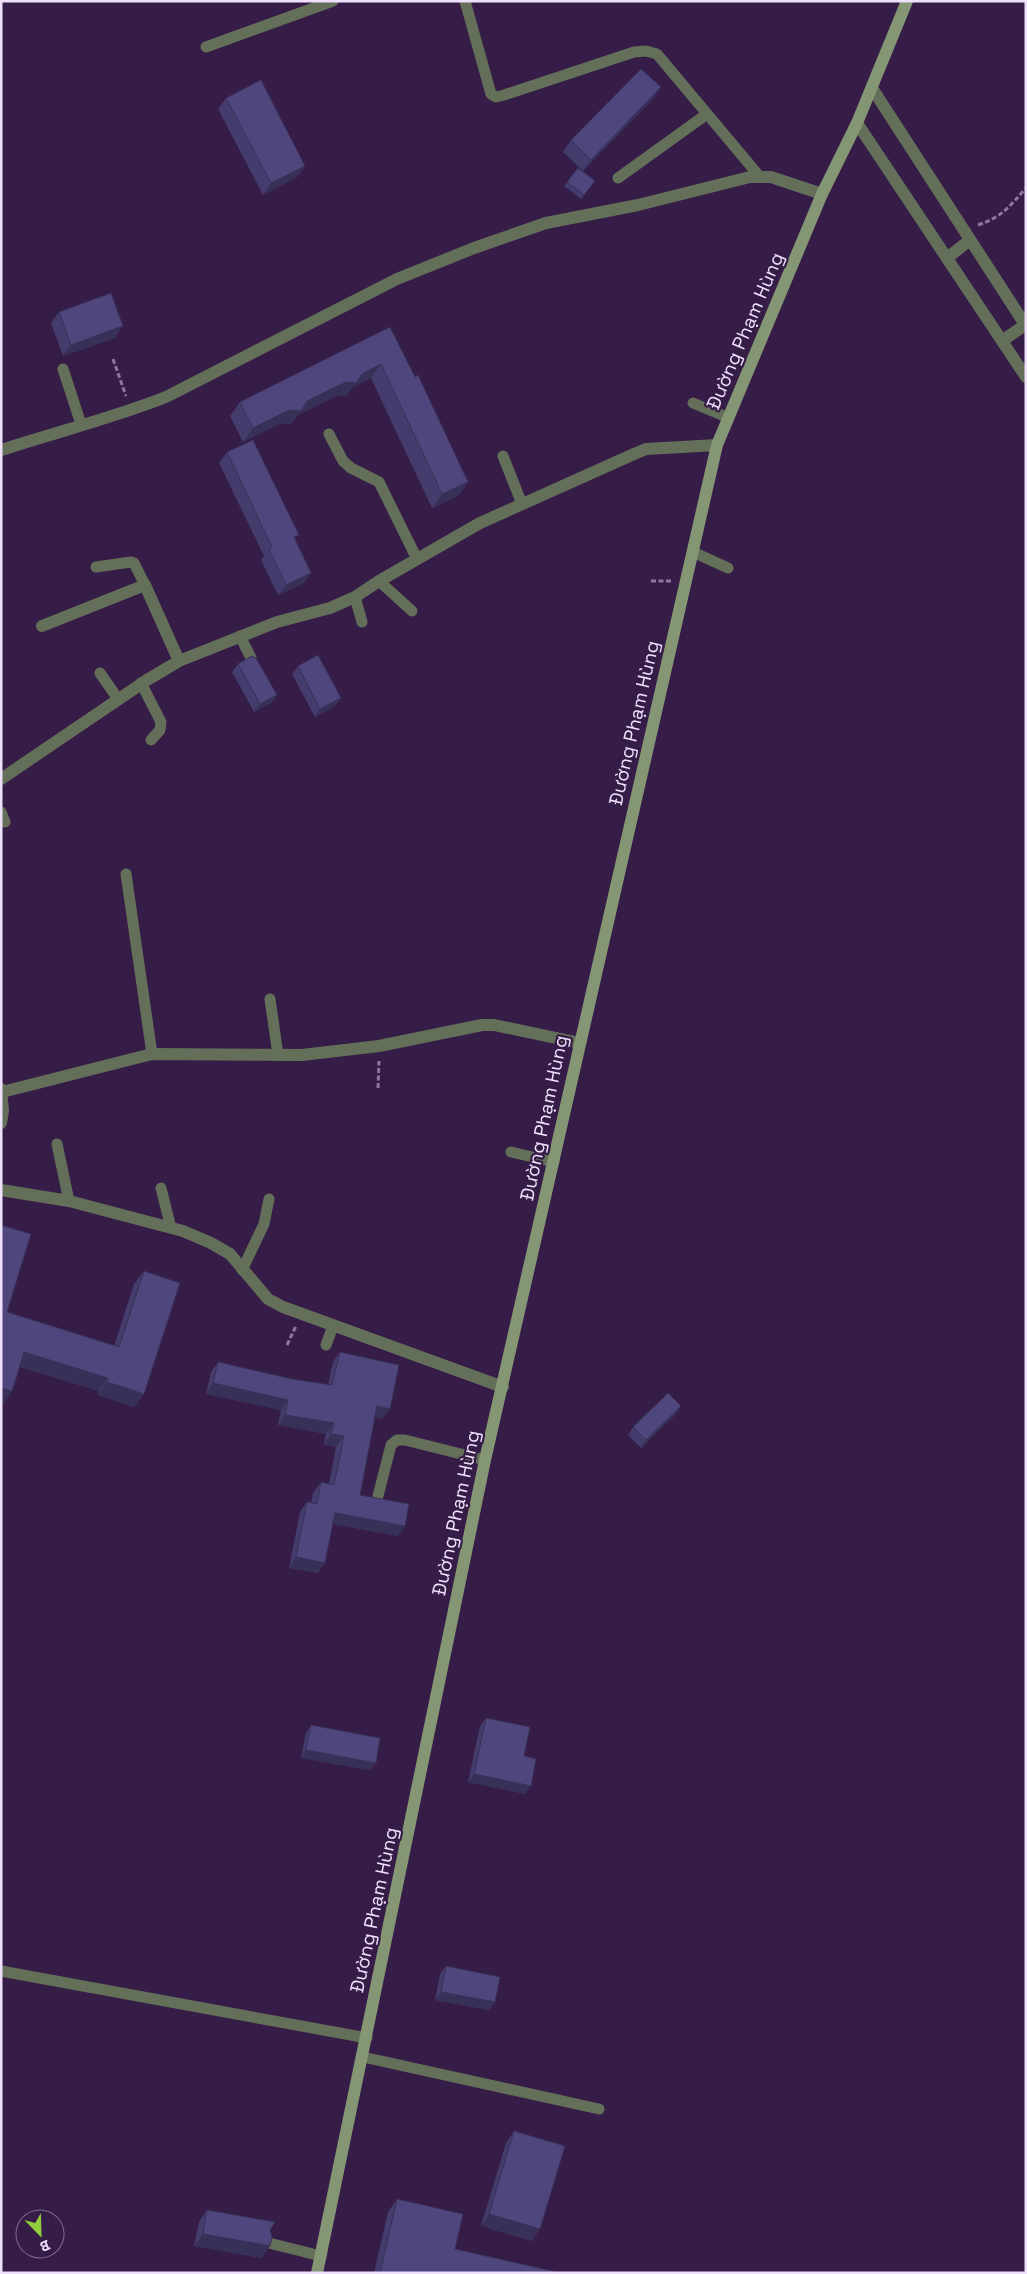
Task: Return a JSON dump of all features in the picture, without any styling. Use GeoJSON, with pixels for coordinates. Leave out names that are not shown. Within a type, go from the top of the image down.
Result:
{"type":"FeatureCollection","features":[{"type":"Feature","properties":{"kind":"main road","name":"Đường Phạm Hùng"},"geometry":{"type":"LineString","coordinates":[[317,2273],[486,1460],[717,445],[822,194],[872,88],[907,1]]}},
{"type":"Feature","properties":{"kind":"street"},"geometry":{"type":"LineString","coordinates":[[872,88],[1025,326],[1002,342]]}},
{"type":"Feature","properties":{"kind":"street"},"geometry":{"type":"LineString","coordinates":[[856,122],[1026,377]]}},
{"type":"Feature","properties":{"kind":"street"},"geometry":{"type":"LineString","coordinates":[[1,450],[81,424],[131,411],[197,382],[338,307],[397,279],[474,248],[566,217],[638,205],[750,177],[771,177],[822,194]]}},
{"type":"Feature","properties":{"kind":"street"},"geometry":{"type":"LineString","coordinates":[[946,258],[967,235]]}},
{"type":"Feature","properties":{"kind":"street"},"geometry":{"type":"LineString","coordinates":[[1,780],[118,699],[179,661],[277,622],[330,608],[355,597],[379,581],[480,523],[646,449],[717,445]]}},
{"type":"Feature","properties":{"kind":"street"},"geometry":{"type":"LineString","coordinates":[[42,626],[144,585],[179,661]]}},
{"type":"Feature","properties":{"kind":"street"},"geometry":{"type":"LineString","coordinates":[[1,1123],[2,1091],[152,1054],[302,1055],[379,1046],[494,1024],[580,1043]]}},
{"type":"Feature","properties":{"kind":"street"},"geometry":{"type":"LineString","coordinates":[[1,1190],[69,1201],[172,1228],[211,1243],[230,1254],[268,1298],[283,1307],[503,1387]]}},
{"type":"Feature","properties":{"kind":"lane"},"geometry":{"type":"LineString","coordinates":[[206,47],[333,1]]}},
{"type":"Feature","properties":{"kind":"lane"},"geometry":{"type":"LineString","coordinates":[[465,1],[491,94],[496,97],[634,52],[646,51],[657,54],[760,177]]}},
{"type":"Feature","properties":{"kind":"lane"},"geometry":{"type":"LineString","coordinates":[[618,178],[707,114]]}},
{"type":"Feature","properties":{"kind":"lane"},"geometry":{"type":"LineString","coordinates":[[63,369],[81,424]]}},
{"type":"Feature","properties":{"kind":"lane"},"geometry":{"type":"LineString","coordinates":[[693,403],[728,418]]}},
{"type":"Feature","properties":{"kind":"lane"},"geometry":{"type":"LineString","coordinates":[[329,434],[343,462],[379,482],[417,559]]}},
{"type":"Feature","properties":{"kind":"lane"},"geometry":{"type":"LineString","coordinates":[[503,456],[522,504]]}},
{"type":"Feature","properties":{"kind":"lane"},"geometry":{"type":"LineString","coordinates":[[693,552],[728,568]]}},
{"type":"Feature","properties":{"kind":"lane"},"geometry":{"type":"LineString","coordinates":[[96,567],[134,563],[144,585]]}},
{"type":"Feature","properties":{"kind":"lane"},"geometry":{"type":"LineString","coordinates":[[379,581],[412,611]]}},
{"type":"Feature","properties":{"kind":"lane"},"geometry":{"type":"LineString","coordinates":[[355,597],[362,622]]}},
{"type":"Feature","properties":{"kind":"lane"},"geometry":{"type":"LineString","coordinates":[[240,636],[251,658]]}},
{"type":"Feature","properties":{"kind":"lane"},"geometry":{"type":"LineString","coordinates":[[100,673],[118,699]]}},
{"type":"Feature","properties":{"kind":"lane"},"geometry":{"type":"LineString","coordinates":[[141,684],[161,722],[160,730],[151,740]]}},
{"type":"Feature","properties":{"kind":"lane"},"geometry":{"type":"LineString","coordinates":[[126,874],[152,1054]]}},
{"type":"Feature","properties":{"kind":"lane"},"geometry":{"type":"LineString","coordinates":[[270,1000],[278,1055]]}},
{"type":"Feature","properties":{"kind":"lane"},"geometry":{"type":"LineString","coordinates":[[57,1144],[69,1201]]}},
{"type":"Feature","properties":{"kind":"lane"},"geometry":{"type":"LineString","coordinates":[[512,1152],[554,1162]]}},
{"type":"Feature","properties":{"kind":"lane"},"geometry":{"type":"LineString","coordinates":[[161,1188],[172,1228]]}},
{"type":"Feature","properties":{"kind":"lane"},"geometry":{"type":"LineString","coordinates":[[242,1270],[264,1224],[269,1199]]}},
{"type":"Feature","properties":{"kind":"lane"},"geometry":{"type":"LineString","coordinates":[[326,1345],[333,1326]]}},
{"type":"Feature","properties":{"kind":"lane"},"geometry":{"type":"LineString","coordinates":[[378,1496],[391,1445],[397,1440],[405,1440],[486,1460]]}},
{"type":"Feature","properties":{"kind":"lane"},"geometry":{"type":"LineString","coordinates":[[1,1971],[367,2038]]}},
{"type":"Feature","properties":{"kind":"lane"},"geometry":{"type":"LineString","coordinates":[[363,2057],[600,2109]]}},
{"type":"Feature","properties":{"kind":"lane"},"geometry":{"type":"LineString","coordinates":[[268,2244],[321,2256]]}},
{"type":"Feature","properties":{"kind":"path"},"geometry":{"type":"LineString","coordinates":[[967,235],[1004,213],[1026,188]]}},
{"type":"Feature","properties":{"kind":"path"},"geometry":{"type":"LineString","coordinates":[[113,359],[131,411]]}},
{"type":"Feature","properties":{"kind":"path"},"geometry":{"type":"LineString","coordinates":[[378,1088],[379,1046]]}},
{"type":"Feature","properties":{"kind":"building"},"geometry":{"type":"Polygon","coordinates":[[[641,69],[661,87],[591,160],[571,140],[641,69]]]}},
{"type":"Feature","properties":{"kind":"building"},"geometry":{"type":"Polygon","coordinates":[[[261,80],[305,166],[271,183],[226,98],[261,80]]]}},
{"type":"Feature","properties":{"kind":"building"},"geometry":{"type":"Polygon","coordinates":[[[578,168],[595,181],[584,195],[567,182],[578,168]]]}},
{"type":"Feature","properties":{"kind":"building"},"geometry":{"type":"Polygon","coordinates":[[[111,293],[123,326],[71,345],[59,312],[111,293]]]}},
{"type":"Feature","properties":{"kind":"building"},"geometry":{"type":"Polygon","coordinates":[[[390,327],[415,377],[418,375],[468,482],[442,494],[381,364],[362,374],[356,383],[346,382],[307,401],[301,411],[289,410],[253,428],[240,402],[390,327]]]}},
{"type":"Feature","properties":{"kind":"building"},"geometry":{"type":"Polygon","coordinates":[[[253,440],[299,535],[294,537],[311,573],[286,585],[269,549],[272,547],[227,452],[253,440]]]}},
{"type":"Feature","properties":{"kind":"building"},"geometry":{"type":"Polygon","coordinates":[[[318,655],[341,698],[320,709],[298,666],[318,655]]]}},
{"type":"Feature","properties":{"kind":"building"},"geometry":{"type":"Polygon","coordinates":[[[252,656],[256,658],[277,695],[260,704],[238,664],[252,656]]]}},
{"type":"Feature","properties":{"kind":"building"},"geometry":{"type":"Polygon","coordinates":[[[1,1225],[31,1234],[7,1312],[119,1347],[144,1271],[180,1283],[144,1394],[107,1382],[108,1378],[24,1352],[12,1391],[1,1388],[1,1225]]]}},
{"type":"Feature","properties":{"kind":"building"},"geometry":{"type":"Polygon","coordinates":[[[340,1352],[399,1365],[390,1409],[377,1406],[360,1495],[409,1504],[405,1526],[335,1513],[325,1563],[296,1557],[307,1502],[317,1504],[321,1482],[334,1485],[344,1436],[331,1434],[334,1423],[285,1415],[288,1400],[213,1383],[218,1362],[292,1379],[332,1385],[340,1352]]]}},
{"type":"Feature","properties":{"kind":"building"},"geometry":{"type":"Polygon","coordinates":[[[668,1393],[681,1406],[646,1440],[633,1427],[668,1393]]]}},
{"type":"Feature","properties":{"kind":"building"},"geometry":{"type":"Polygon","coordinates":[[[486,1718],[530,1727],[524,1756],[536,1759],[531,1786],[474,1774],[486,1718]]]}},
{"type":"Feature","properties":{"kind":"building"},"geometry":{"type":"Polygon","coordinates":[[[311,1725],[380,1738],[376,1763],[306,1750],[311,1725]]]}},
{"type":"Feature","properties":{"kind":"building"},"geometry":{"type":"Polygon","coordinates":[[[446,1966],[500,1977],[495,2002],[441,1992],[446,1966]]]}},
{"type":"Feature","properties":{"kind":"building"},"geometry":{"type":"Polygon","coordinates":[[[514,2131],[565,2146],[540,2229],[489,2214],[514,2131]]]}},
{"type":"Feature","properties":{"kind":"building"},"geometry":{"type":"Polygon","coordinates":[[[397,2199],[463,2214],[455,2249],[561,2273],[380,2273],[397,2199]]]}},
{"type":"Feature","properties":{"kind":"building"},"geometry":{"type":"Polygon","coordinates":[[[207,2210],[275,2222],[270,2230],[272,2237],[270,2246],[203,2234],[207,2210]]]}}]}
